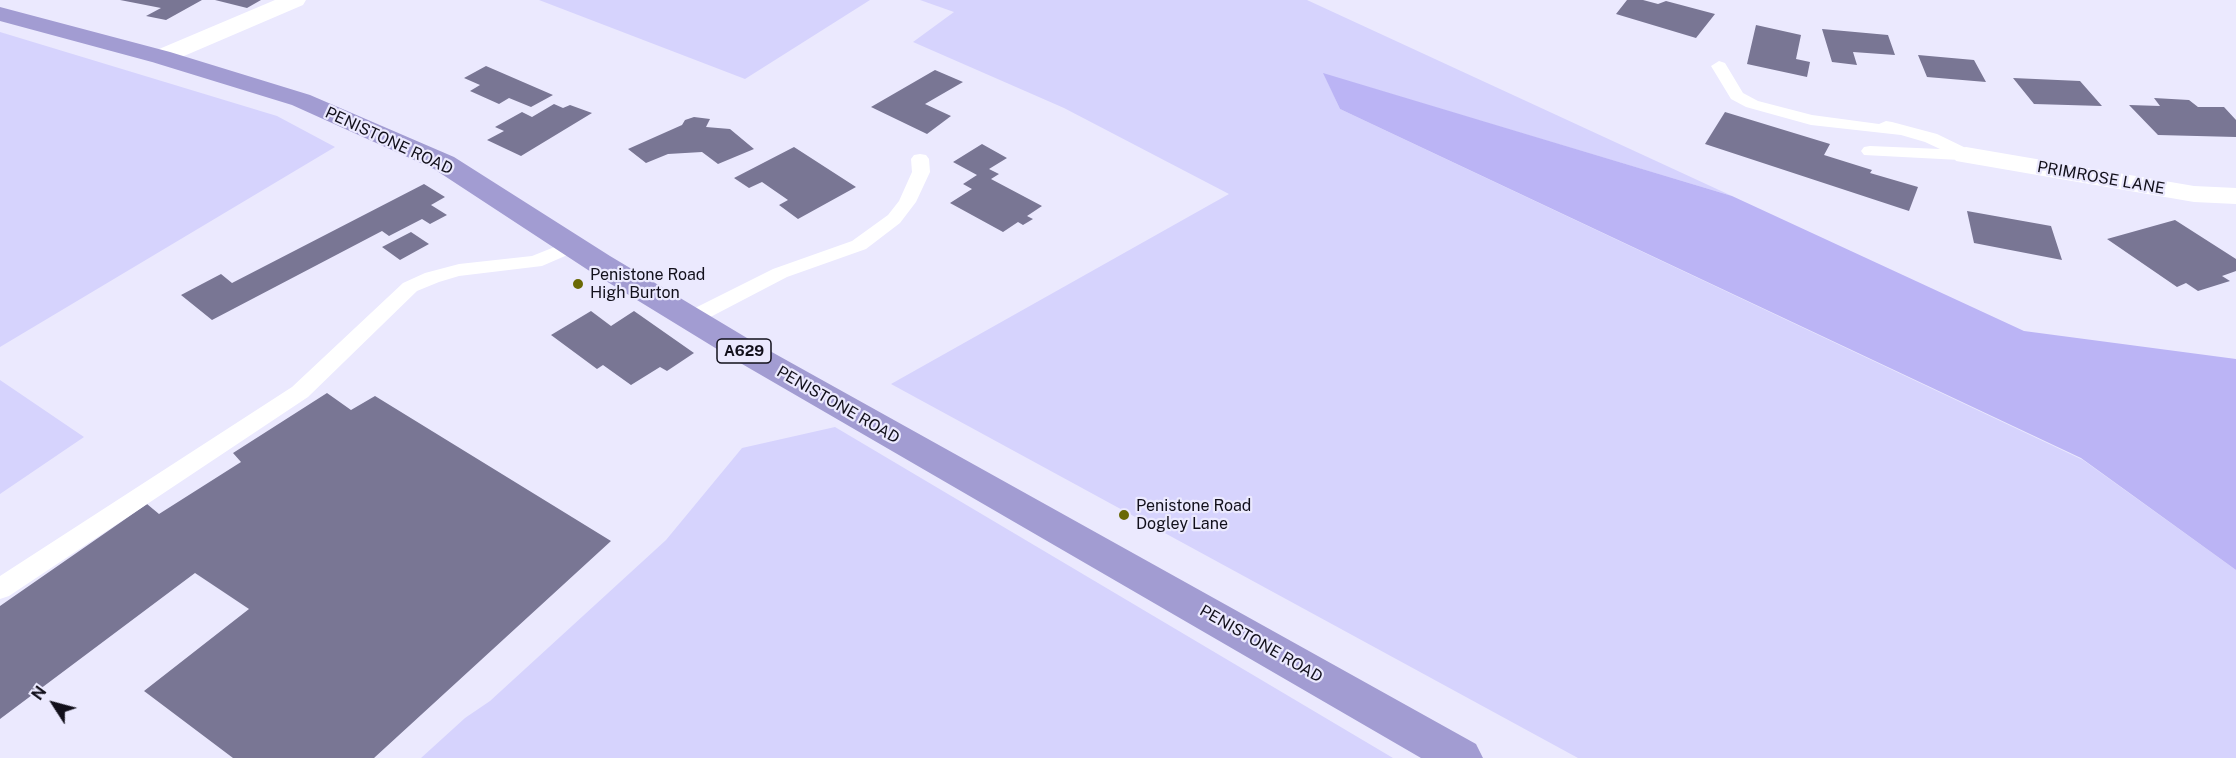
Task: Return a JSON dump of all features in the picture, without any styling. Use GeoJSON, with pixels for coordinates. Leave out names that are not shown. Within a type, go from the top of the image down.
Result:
{"type":"FeatureCollection","features":[{"type":"Feature","properties":{"kind":"highway","name":"PENISTONE ROAD"},"geometry":{"type":"LineString","coordinates":[[0,14],[161,57],[301,100],[444,163],[690,319],[1461,758]]}},
{"type":"Feature","properties":{"kind":"street"},"geometry":{"type":"LineString","coordinates":[[161,57],[295,0]]}},
{"type":"Feature","properties":{"kind":"street","name":"PRIMROSE LANE"},"geometry":{"type":"LineString","coordinates":[[1966,155],[2194,194],[2236,196]]}},
{"type":"Feature","properties":{"kind":"lane"},"geometry":{"type":"LineString","coordinates":[[1719,66],[1737,96],[1752,104],[1811,120],[1898,131],[1931,138],[1966,155]]}},
{"type":"Feature","properties":{"kind":"lane"},"geometry":{"type":"LineString","coordinates":[[1793,102],[1880,123],[1898,131]]}},
{"type":"Feature","properties":{"kind":"lane"},"geometry":{"type":"LineString","coordinates":[[1870,151],[1966,155]]}},
{"type":"Feature","properties":{"kind":"lane"},"geometry":{"type":"LineString","coordinates":[[690,319],[780,273],[859,245],[894,219],[907,202],[921,172],[920,159]]}},
{"type":"Feature","properties":{"kind":"lane"},"geometry":{"type":"LineString","coordinates":[[0,589],[300,392],[410,287],[432,277],[459,270],[535,262],[572,246]]}},
{"type":"Feature","properties":{"kind":"shaded area"},"geometry":{"type":"Polygon","coordinates":[[[539,0],[870,0],[745,79],[539,0]]]}},
{"type":"Feature","properties":{"kind":"shaded area"},"geometry":{"type":"Polygon","coordinates":[[[920,0],[1307,0],[1732,196],[1324,74],[1340,109],[2083,460],[2236,570],[2236,758],[1578,758],[891,384],[1229,194],[1064,108],[913,42],[954,12],[920,0]]]}},
{"type":"Feature","properties":{"kind":"shaded area"},"geometry":{"type":"Polygon","coordinates":[[[0,32],[277,116],[335,147],[0,347],[0,32]]]}},
{"type":"Feature","properties":{"kind":"shaded area"},"geometry":{"type":"Polygon","coordinates":[[[1323,73],[1732,196],[2024,331],[2236,359],[2236,570],[2081,458],[1340,109],[1323,73]]]}},
{"type":"Feature","properties":{"kind":"shaded area"},"geometry":{"type":"Polygon","coordinates":[[[0,380],[84,437],[0,494],[0,380]]]}},
{"type":"Feature","properties":{"kind":"shaded area"},"geometry":{"type":"Polygon","coordinates":[[[835,427],[1393,758],[421,758],[465,718],[490,701],[666,540],[742,448],[835,427]]]}},
{"type":"Feature","properties":{"kind":"building"},"geometry":{"type":"Polygon","coordinates":[[[120,0],[202,0],[166,20],[146,16],[161,8],[120,0]]]}},
{"type":"Feature","properties":{"kind":"building"},"geometry":{"type":"Polygon","coordinates":[[[215,0],[261,0],[247,8],[215,0]]]}},
{"type":"Feature","properties":{"kind":"building"},"geometry":{"type":"Polygon","coordinates":[[[1627,0],[1643,0],[1658,4],[1666,1],[1715,14],[1696,38],[1616,14],[1627,0]]]}},
{"type":"Feature","properties":{"kind":"building"},"geometry":{"type":"Polygon","coordinates":[[[1756,25],[1801,35],[1796,59],[1810,62],[1807,77],[1747,64],[1756,25]]]}},
{"type":"Feature","properties":{"kind":"building"},"geometry":{"type":"Polygon","coordinates":[[[1822,29],[1888,35],[1895,55],[1853,52],[1857,65],[1832,62],[1822,29]]]}},
{"type":"Feature","properties":{"kind":"building"},"geometry":{"type":"Polygon","coordinates":[[[1918,55],[1974,60],[1986,82],[1927,77],[1918,55]]]}},
{"type":"Feature","properties":{"kind":"building"},"geometry":{"type":"Polygon","coordinates":[[[486,66],[553,95],[531,107],[509,98],[499,104],[470,91],[480,85],[464,78],[486,66]]]}},
{"type":"Feature","properties":{"kind":"building"},"geometry":{"type":"Polygon","coordinates":[[[935,70],[963,82],[925,104],[951,116],[927,134],[871,107],[935,70]]]}},
{"type":"Feature","properties":{"kind":"building"},"geometry":{"type":"Polygon","coordinates":[[[2013,78],[2080,81],[2102,106],[2034,104],[2013,78]]]}},
{"type":"Feature","properties":{"kind":"building"},"geometry":{"type":"Polygon","coordinates":[[[2154,98],[2189,100],[2198,107],[2224,107],[2236,120],[2236,137],[2158,135],[2129,105],[2160,106],[2154,98]]]}},
{"type":"Feature","properties":{"kind":"building"},"geometry":{"type":"Polygon","coordinates":[[[554,104],[563,108],[570,105],[592,113],[521,156],[487,140],[504,131],[495,127],[522,112],[532,117],[554,104]]]}},
{"type":"Feature","properties":{"kind":"building"},"geometry":{"type":"Polygon","coordinates":[[[1725,112],[1830,144],[1824,155],[1872,170],[1870,173],[1918,187],[1909,211],[1705,144],[1725,112]]]}},
{"type":"Feature","properties":{"kind":"building"},"geometry":{"type":"Polygon","coordinates":[[[694,117],[710,119],[706,127],[730,129],[754,149],[718,164],[702,152],[668,154],[646,163],[628,149],[682,125],[685,120],[694,117]]]}},
{"type":"Feature","properties":{"kind":"building"},"geometry":{"type":"Polygon","coordinates":[[[982,144],[1007,158],[989,169],[999,174],[991,179],[1042,206],[1027,216],[1033,219],[1023,225],[1018,222],[1003,232],[950,203],[972,189],[963,184],[977,175],[953,162],[982,144]]]}},
{"type":"Feature","properties":{"kind":"building"},"geometry":{"type":"Polygon","coordinates":[[[794,147],[856,187],[798,219],[779,205],[788,200],[762,182],[749,188],[734,178],[794,147]]]}},
{"type":"Feature","properties":{"kind":"building"},"geometry":{"type":"Polygon","coordinates":[[[424,184],[445,197],[431,205],[447,215],[430,224],[422,219],[389,236],[382,231],[212,320],[181,295],[221,274],[232,283],[424,184]]]}},
{"type":"Feature","properties":{"kind":"building"},"geometry":{"type":"Polygon","coordinates":[[[1967,211],[2051,226],[2062,260],[1974,243],[1967,211]]]}},
{"type":"Feature","properties":{"kind":"building"},"geometry":{"type":"Polygon","coordinates":[[[2175,220],[2236,259],[2236,271],[2222,276],[2230,281],[2198,291],[2186,283],[2177,287],[2107,239],[2175,220]]]}},
{"type":"Feature","properties":{"kind":"building"},"geometry":{"type":"Polygon","coordinates":[[[411,232],[429,244],[400,260],[382,247],[411,232]]]}},
{"type":"Feature","properties":{"kind":"building"},"geometry":{"type":"Polygon","coordinates":[[[591,311],[611,326],[634,311],[694,353],[667,371],[660,367],[631,385],[603,365],[597,369],[551,335],[591,311]]]}},
{"type":"Feature","properties":{"kind":"building"},"geometry":{"type":"Polygon","coordinates":[[[327,393],[351,410],[375,396],[611,541],[374,758],[233,758],[144,691],[249,609],[195,573],[0,719],[0,606],[147,504],[159,514],[241,462],[233,453],[327,393]]]}},
{"type":"Feature","properties":{"kind":"place","name":"Penistone Road High Burton"},"geometry":{"type":"Point","coordinates":[578,284]}},
{"type":"Feature","properties":{"kind":"place","name":"Penistone Road Dogley Lane"},"geometry":{"type":"Point","coordinates":[1124,515]}}]}
